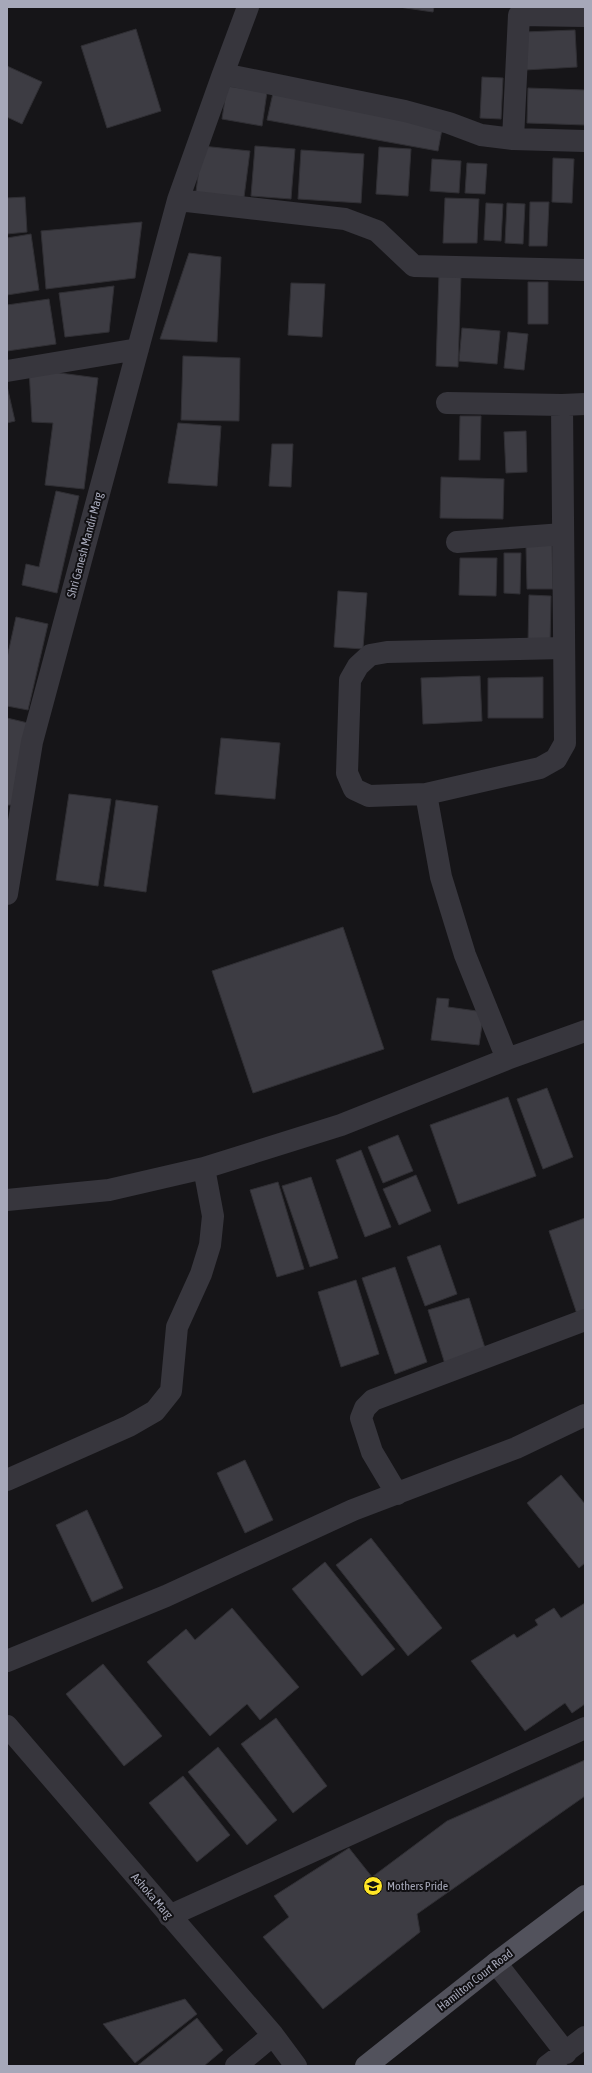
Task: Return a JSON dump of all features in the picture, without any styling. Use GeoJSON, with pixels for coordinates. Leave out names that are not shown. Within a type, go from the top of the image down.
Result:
{"type":"FeatureCollection","features":[{"type":"Feature","properties":{"kind":"main road","name":"Hamilton Court Road"},"geometry":{"type":"LineString","coordinates":[[366,2066],[496,1963],[585,1896]]}},
{"type":"Feature","properties":{"kind":"street"},"geometry":{"type":"LineString","coordinates":[[248,7],[223,74],[405,111],[449,123],[481,134],[513,139],[585,141]]}},
{"type":"Feature","properties":{"kind":"street"},"geometry":{"type":"LineString","coordinates":[[513,139],[519,11],[585,16]]}},
{"type":"Feature","properties":{"kind":"street","name":"Shri Ganesh Mandir Marg"},"geometry":{"type":"LineString","coordinates":[[7,894],[32,742],[178,200],[223,74]]}},
{"type":"Feature","properties":{"kind":"street"},"geometry":{"type":"LineString","coordinates":[[178,200],[345,219],[377,231],[414,266],[585,270]]}},
{"type":"Feature","properties":{"kind":"street"},"geometry":{"type":"LineString","coordinates":[[7,371],[138,349]]}},
{"type":"Feature","properties":{"kind":"street"},"geometry":{"type":"LineString","coordinates":[[447,403],[585,404]]}},
{"type":"Feature","properties":{"kind":"street"},"geometry":{"type":"LineString","coordinates":[[562,405],[565,743],[556,759],[540,768],[426,794],[369,796],[354,789],[347,773],[349,688],[350,680],[358,666],[370,655],[387,652],[564,648]]}},
{"type":"Feature","properties":{"kind":"street"},"geometry":{"type":"LineString","coordinates":[[457,542],[564,534]]}},
{"type":"Feature","properties":{"kind":"street"},"geometry":{"type":"LineString","coordinates":[[426,794],[441,877],[454,920],[465,955],[507,1059]]}},
{"type":"Feature","properties":{"kind":"street"},"geometry":{"type":"LineString","coordinates":[[7,1200],[109,1190],[204,1168],[341,1125],[507,1059],[585,1031]]}},
{"type":"Feature","properties":{"kind":"street"},"geometry":{"type":"LineString","coordinates":[[7,1480],[129,1426],[155,1411],[171,1391],[177,1327],[201,1274],[210,1245],[212,1216],[204,1168]]}},
{"type":"Feature","properties":{"kind":"street"},"geometry":{"type":"LineString","coordinates":[[397,1494],[372,1452],[361,1418],[365,1408],[373,1400],[585,1320]]}},
{"type":"Feature","properties":{"kind":"street"},"geometry":{"type":"LineString","coordinates":[[7,1661],[166,1596],[353,1510],[516,1448],[585,1414]]}},
{"type":"Feature","properties":{"kind":"street","name":"Ashoka Marg"},"geometry":{"type":"LineString","coordinates":[[7,1726],[273,2036],[296,2066]]}},
{"type":"Feature","properties":{"kind":"street"},"geometry":{"type":"LineString","coordinates":[[169,1916],[585,1728]]}},
{"type":"Feature","properties":{"kind":"street"},"geometry":{"type":"LineString","coordinates":[[496,1963],[566,2053]]}},
{"type":"Feature","properties":{"kind":"street"},"geometry":{"type":"LineString","coordinates":[[236,2066],[273,2036]]}},
{"type":"Feature","properties":{"kind":"street"},"geometry":{"type":"LineString","coordinates":[[547,2066],[585,2037]]}},
{"type":"Feature","properties":{"kind":"building"},"geometry":{"type":"Polygon","coordinates":[[[399,7],[434,7],[433,12],[399,7]]]}},
{"type":"Feature","properties":{"kind":"building"},"geometry":{"type":"Polygon","coordinates":[[[136,29],[161,111],[107,128],[81,46],[136,29]]]}},
{"type":"Feature","properties":{"kind":"building"},"geometry":{"type":"Polygon","coordinates":[[[575,30],[577,67],[525,70],[524,32],[575,30]]]}},
{"type":"Feature","properties":{"kind":"building"},"geometry":{"type":"Polygon","coordinates":[[[7,66],[42,82],[22,124],[7,117],[7,66]]]}},
{"type":"Feature","properties":{"kind":"building"},"geometry":{"type":"Polygon","coordinates":[[[482,77],[503,78],[501,119],[480,118],[482,77]]]}},
{"type":"Feature","properties":{"kind":"building"},"geometry":{"type":"Polygon","coordinates":[[[227,86],[267,92],[262,126],[222,119],[227,86]]]}},
{"type":"Feature","properties":{"kind":"building"},"geometry":{"type":"Polygon","coordinates":[[[528,88],[585,90],[585,125],[527,123],[528,88]]]}},
{"type":"Feature","properties":{"kind":"building"},"geometry":{"type":"Polygon","coordinates":[[[273,93],[443,124],[438,151],[267,120],[273,93]]]}},
{"type":"Feature","properties":{"kind":"building"},"geometry":{"type":"Polygon","coordinates":[[[202,146],[250,151],[243,205],[195,199],[202,146]]]}},
{"type":"Feature","properties":{"kind":"building"},"geometry":{"type":"Polygon","coordinates":[[[255,146],[295,149],[291,199],[251,196],[255,146]]]}},
{"type":"Feature","properties":{"kind":"building"},"geometry":{"type":"Polygon","coordinates":[[[379,147],[411,149],[408,196],[376,194],[379,147]]]}},
{"type":"Feature","properties":{"kind":"building"},"geometry":{"type":"Polygon","coordinates":[[[301,150],[364,154],[361,203],[298,199],[301,150]]]}},
{"type":"Feature","properties":{"kind":"building"},"geometry":{"type":"Polygon","coordinates":[[[553,158],[574,159],[572,203],[552,202],[553,158]]]}},
{"type":"Feature","properties":{"kind":"building"},"geometry":{"type":"Polygon","coordinates":[[[432,159],[461,161],[459,193],[430,191],[432,159]]]}},
{"type":"Feature","properties":{"kind":"building"},"geometry":{"type":"Polygon","coordinates":[[[467,163],[487,164],[485,194],[465,193],[467,163]]]}},
{"type":"Feature","properties":{"kind":"building"},"geometry":{"type":"Polygon","coordinates":[[[25,197],[27,232],[7,234],[7,198],[25,197]]]}},
{"type":"Feature","properties":{"kind":"building"},"geometry":{"type":"Polygon","coordinates":[[[445,198],[479,199],[477,243],[443,243],[445,198]]]}},
{"type":"Feature","properties":{"kind":"building"},"geometry":{"type":"Polygon","coordinates":[[[530,202],[549,202],[547,246],[529,246],[530,202]]]}},
{"type":"Feature","properties":{"kind":"building"},"geometry":{"type":"Polygon","coordinates":[[[486,203],[503,204],[501,241],[484,240],[486,203]]]}},
{"type":"Feature","properties":{"kind":"building"},"geometry":{"type":"Polygon","coordinates":[[[507,203],[525,204],[523,244],[505,243],[507,203]]]}},
{"type":"Feature","properties":{"kind":"building"},"geometry":{"type":"Polygon","coordinates":[[[142,222],[135,278],[46,289],[41,231],[142,222]]]}},
{"type":"Feature","properties":{"kind":"building"},"geometry":{"type":"Polygon","coordinates":[[[31,234],[39,290],[7,295],[7,238],[31,234]]]}},
{"type":"Feature","properties":{"kind":"building"},"geometry":{"type":"Polygon","coordinates":[[[189,253],[221,257],[217,342],[160,339],[189,253]]]}},
{"type":"Feature","properties":{"kind":"building"},"geometry":{"type":"Polygon","coordinates":[[[439,274],[461,275],[458,367],[436,366],[439,274]]]}},
{"type":"Feature","properties":{"kind":"building"},"geometry":{"type":"Polygon","coordinates":[[[528,282],[548,282],[548,324],[528,324],[528,282]]]}},
{"type":"Feature","properties":{"kind":"building"},"geometry":{"type":"Polygon","coordinates":[[[291,283],[325,284],[322,337],[288,335],[291,283]]]}},
{"type":"Feature","properties":{"kind":"building"},"geometry":{"type":"Polygon","coordinates":[[[114,286],[109,332],[65,337],[59,293],[114,286]]]}},
{"type":"Feature","properties":{"kind":"building"},"geometry":{"type":"Polygon","coordinates":[[[49,299],[56,344],[7,351],[7,305],[49,299]]]}},
{"type":"Feature","properties":{"kind":"building"},"geometry":{"type":"Polygon","coordinates":[[[462,328],[500,331],[497,364],[459,361],[462,328]]]}},
{"type":"Feature","properties":{"kind":"building"},"geometry":{"type":"Polygon","coordinates":[[[508,332],[528,334],[524,370],[504,368],[508,332]]]}},
{"type":"Feature","properties":{"kind":"building"},"geometry":{"type":"Polygon","coordinates":[[[183,356],[240,358],[239,421],[181,420],[183,356]]]}},
{"type":"Feature","properties":{"kind":"building"},"geometry":{"type":"Polygon","coordinates":[[[29,369],[98,378],[84,489],[45,485],[53,423],[32,422],[29,369]]]}},
{"type":"Feature","properties":{"kind":"building"},"geometry":{"type":"Polygon","coordinates":[[[7,386],[15,421],[7,423],[7,386]]]}},
{"type":"Feature","properties":{"kind":"building"},"geometry":{"type":"Polygon","coordinates":[[[460,416],[481,416],[480,460],[459,460],[460,416]]]}},
{"type":"Feature","properties":{"kind":"building"},"geometry":{"type":"Polygon","coordinates":[[[178,423],[221,426],[217,486],[168,483],[178,423]]]}},
{"type":"Feature","properties":{"kind":"building"},"geometry":{"type":"Polygon","coordinates":[[[526,431],[527,472],[506,473],[504,432],[526,431]]]}},
{"type":"Feature","properties":{"kind":"building"},"geometry":{"type":"Polygon","coordinates":[[[272,444],[293,444],[291,487],[269,486],[272,444]]]}},
{"type":"Feature","properties":{"kind":"building"},"geometry":{"type":"Polygon","coordinates":[[[441,477],[504,479],[503,519],[440,518],[441,477]]]}},
{"type":"Feature","properties":{"kind":"building"},"geometry":{"type":"Polygon","coordinates":[[[56,491],[79,496],[57,593],[22,585],[26,564],[39,567],[56,491]]]}},
{"type":"Feature","properties":{"kind":"building"},"geometry":{"type":"Polygon","coordinates":[[[552,545],[553,589],[527,589],[526,546],[552,545]]]}},
{"type":"Feature","properties":{"kind":"building"},"geometry":{"type":"Polygon","coordinates":[[[504,553],[521,553],[520,594],[504,593],[504,553]]]}},
{"type":"Feature","properties":{"kind":"building"},"geometry":{"type":"Polygon","coordinates":[[[460,558],[497,558],[496,596],[459,595],[460,558]]]}},
{"type":"Feature","properties":{"kind":"building"},"geometry":{"type":"Polygon","coordinates":[[[338,591],[367,593],[363,649],[334,647],[338,591]]]}},
{"type":"Feature","properties":{"kind":"building"},"geometry":{"type":"Polygon","coordinates":[[[529,595],[551,596],[550,645],[528,644],[529,595]]]}},
{"type":"Feature","properties":{"kind":"building"},"geometry":{"type":"Polygon","coordinates":[[[16,617],[48,624],[28,710],[7,706],[7,658],[16,617]]]}},
{"type":"Feature","properties":{"kind":"building"},"geometry":{"type":"Polygon","coordinates":[[[480,676],[482,721],[423,724],[421,678],[480,676]]]}},
{"type":"Feature","properties":{"kind":"building"},"geometry":{"type":"Polygon","coordinates":[[[543,677],[543,718],[488,718],[488,678],[543,677]]]}},
{"type":"Feature","properties":{"kind":"building"},"geometry":{"type":"Polygon","coordinates":[[[7,718],[28,723],[12,805],[7,805],[7,718]]]}},
{"type":"Feature","properties":{"kind":"building"},"geometry":{"type":"Polygon","coordinates":[[[221,738],[280,743],[275,799],[215,794],[221,738]]]}},
{"type":"Feature","properties":{"kind":"building"},"geometry":{"type":"Polygon","coordinates":[[[69,794],[111,799],[98,886],[56,880],[69,794]]]}},
{"type":"Feature","properties":{"kind":"building"},"geometry":{"type":"Polygon","coordinates":[[[116,800],[158,806],[146,892],[104,886],[116,800]]]}},
{"type":"Feature","properties":{"kind":"building"},"geometry":{"type":"Polygon","coordinates":[[[343,927],[384,1049],[253,1093],[212,971],[343,927]]]}},
{"type":"Feature","properties":{"kind":"building"},"geometry":{"type":"Polygon","coordinates":[[[437,998],[449,999],[448,1007],[484,1012],[479,1045],[431,1040],[437,998]]]}},
{"type":"Feature","properties":{"kind":"building"},"geometry":{"type":"Polygon","coordinates":[[[547,1088],[573,1157],[543,1169],[517,1099],[547,1088]]]}},
{"type":"Feature","properties":{"kind":"building"},"geometry":{"type":"Polygon","coordinates":[[[508,1097],[536,1176],[458,1204],[430,1125],[508,1097]]]}},
{"type":"Feature","properties":{"kind":"building"},"geometry":{"type":"Polygon","coordinates":[[[398,1135],[413,1171],[383,1183],[368,1147],[398,1135]]]}},
{"type":"Feature","properties":{"kind":"building"},"geometry":{"type":"Polygon","coordinates":[[[361,1150],[391,1227],[365,1237],[336,1160],[361,1150]]]}},
{"type":"Feature","properties":{"kind":"building"},"geometry":{"type":"Polygon","coordinates":[[[416,1175],[431,1211],[399,1225],[383,1189],[416,1175]]]}},
{"type":"Feature","properties":{"kind":"building"},"geometry":{"type":"Polygon","coordinates":[[[311,1177],[338,1258],[310,1267],[282,1186],[311,1177]]]}},
{"type":"Feature","properties":{"kind":"building"},"geometry":{"type":"Polygon","coordinates":[[[278,1182],[304,1269],[277,1277],[250,1190],[278,1182]]]}},
{"type":"Feature","properties":{"kind":"building"},"geometry":{"type":"Polygon","coordinates":[[[585,1218],[585,1311],[577,1314],[549,1231],[585,1218]]]}},
{"type":"Feature","properties":{"kind":"building"},"geometry":{"type":"Polygon","coordinates":[[[440,1245],[457,1294],[425,1306],[407,1257],[440,1245]]]}},
{"type":"Feature","properties":{"kind":"building"},"geometry":{"type":"Polygon","coordinates":[[[395,1267],[427,1362],[395,1374],[362,1278],[395,1267]]]}},
{"type":"Feature","properties":{"kind":"building"},"geometry":{"type":"Polygon","coordinates":[[[356,1280],[379,1354],[341,1367],[318,1292],[356,1280]]]}},
{"type":"Feature","properties":{"kind":"building"},"geometry":{"type":"Polygon","coordinates":[[[469,1298],[486,1351],[445,1364],[428,1310],[469,1298]]]}},
{"type":"Feature","properties":{"kind":"building"},"geometry":{"type":"Polygon","coordinates":[[[245,1460],[273,1520],[245,1533],[217,1473],[245,1460]]]}},
{"type":"Feature","properties":{"kind":"building"},"geometry":{"type":"Polygon","coordinates":[[[561,1475],[585,1504],[585,1563],[579,1568],[527,1503],[561,1475]]]}},
{"type":"Feature","properties":{"kind":"building"},"geometry":{"type":"Polygon","coordinates":[[[87,1510],[123,1588],[92,1602],[56,1525],[87,1510]]]}},
{"type":"Feature","properties":{"kind":"building"},"geometry":{"type":"Polygon","coordinates":[[[371,1538],[442,1628],[408,1656],[336,1565],[371,1538]]]}},
{"type":"Feature","properties":{"kind":"building"},"geometry":{"type":"Polygon","coordinates":[[[325,1562],[395,1649],[362,1676],[292,1589],[325,1562]]]}},
{"type":"Feature","properties":{"kind":"building"},"geometry":{"type":"Polygon","coordinates":[[[585,1603],[585,1704],[572,1713],[565,1703],[525,1731],[471,1661],[514,1634],[517,1638],[538,1625],[535,1620],[554,1608],[561,1618],[585,1603]]]}},
{"type":"Feature","properties":{"kind":"building"},"geometry":{"type":"Polygon","coordinates":[[[232,1608],[299,1687],[260,1720],[247,1704],[210,1736],[147,1662],[186,1629],[195,1640],[232,1608]]]}},
{"type":"Feature","properties":{"kind":"building"},"geometry":{"type":"Polygon","coordinates":[[[103,1664],[162,1736],[124,1766],[66,1694],[103,1664]]]}},
{"type":"Feature","properties":{"kind":"building"},"geometry":{"type":"Polygon","coordinates":[[[276,1718],[327,1786],[293,1813],[241,1744],[276,1718]]]}},
{"type":"Feature","properties":{"kind":"building"},"geometry":{"type":"Polygon","coordinates":[[[218,1747],[277,1820],[247,1845],[188,1772],[218,1747]]]}},
{"type":"Feature","properties":{"kind":"building","name":"Mothers Pride"},"geometry":{"type":"Polygon","coordinates":[[[585,1760],[585,1796],[417,1914],[420,1932],[323,2009],[263,1937],[289,1917],[274,1896],[349,1848],[372,1877],[447,1821],[585,1760]]]}},
{"type":"Feature","properties":{"kind":"building"},"geometry":{"type":"Polygon","coordinates":[[[183,1776],[230,1835],[197,1862],[149,1803],[183,1776]]]}},
{"type":"Feature","properties":{"kind":"building"},"geometry":{"type":"Polygon","coordinates":[[[185,1999],[197,2014],[135,2063],[103,2024],[185,1999]]]}},
{"type":"Feature","properties":{"kind":"building"},"geometry":{"type":"Polygon","coordinates":[[[197,2018],[223,2050],[204,2066],[137,2066],[197,2018]]]}},
{"type":"Feature","properties":{"kind":"place","name":"Mothers Pride"},"geometry":{"type":"Point","coordinates":[373,1886]}}]}
